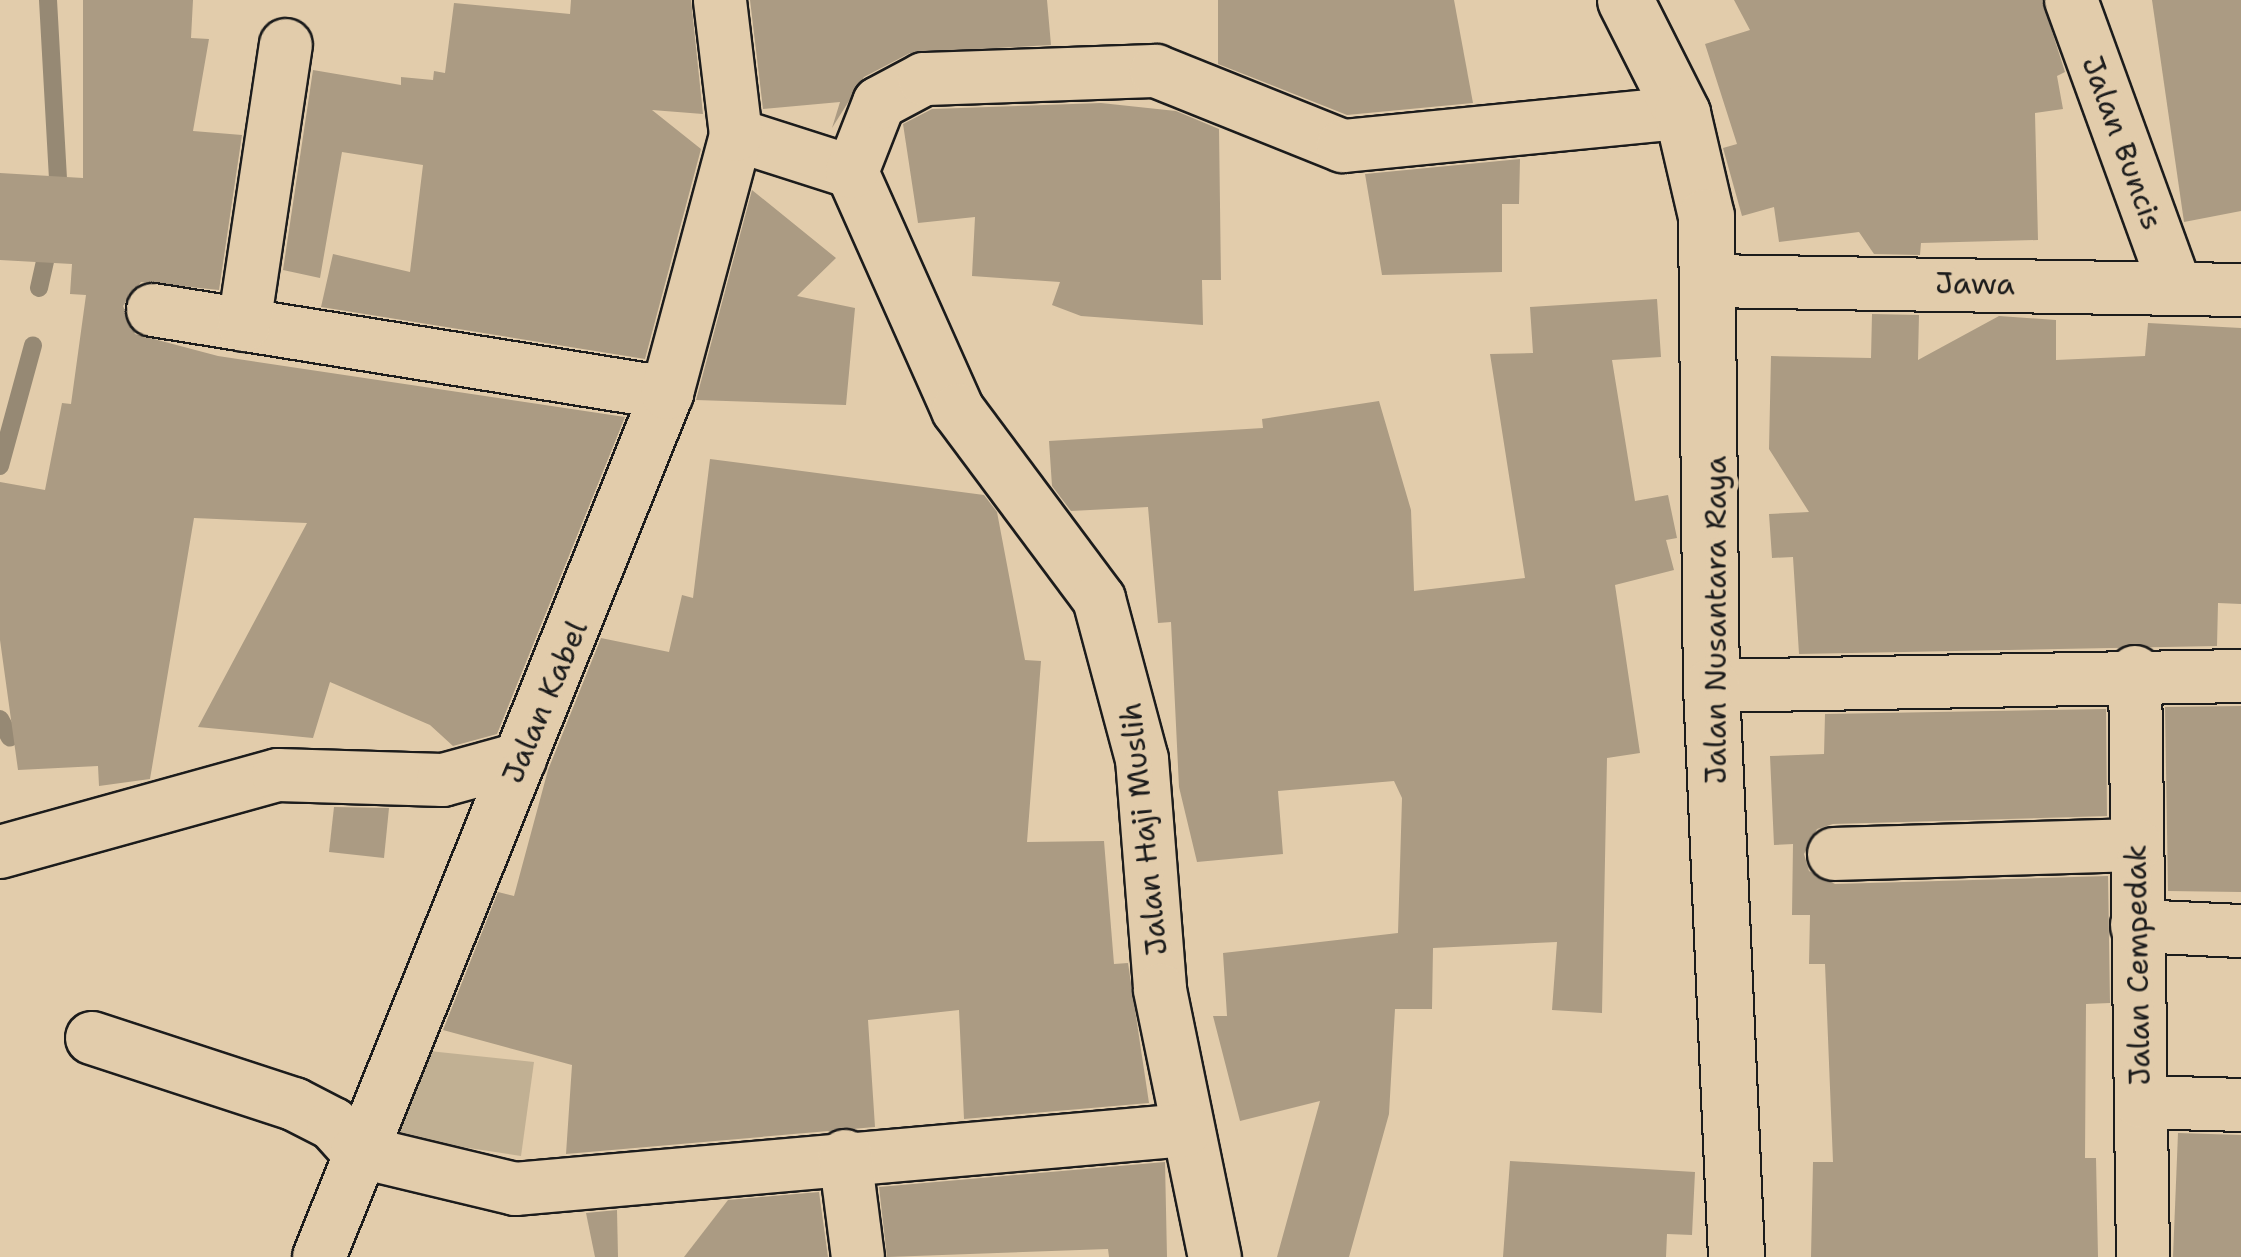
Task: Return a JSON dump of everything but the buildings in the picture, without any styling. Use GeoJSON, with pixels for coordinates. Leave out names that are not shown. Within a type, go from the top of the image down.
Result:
{"type":"FeatureCollection","features":[{"type":"Feature","properties":{"kind":"street"},"geometry":{"type":"LineString","coordinates":[[720,0],[736,135],[852,172],[879,103],[924,79],[1156,71],[1344,146],[1682,113]]}},
{"type":"Feature","properties":{"kind":"street","name":"Jalan Nusantara Raya"},"geometry":{"type":"LineString","coordinates":[[1624,0],[1682,113],[1706,216],[1711,686],[1736,1257]]}},
{"type":"Feature","properties":{"kind":"street","name":"Jalan Buncis"},"geometry":{"type":"LineString","coordinates":[[2071,0],[2175,286]]}},
{"type":"Feature","properties":{"kind":"street"},"geometry":{"type":"LineString","coordinates":[[244,325],[286,46]]}},
{"type":"Feature","properties":{"kind":"street","name":"Jalan Kabel"},"geometry":{"type":"LineString","coordinates":[[318,1257],[357,1151],[667,393],[736,135]]}},
{"type":"Feature","properties":{"kind":"street","name":"Jalan Haji Muslih"},"geometry":{"type":"LineString","coordinates":[[852,172],[958,410],[1015,496],[1083,571],[1118,648],[1142,758],[1160,990],[1185,1130],[1215,1257]]}},
{"type":"Feature","properties":{"kind":"street","name":"Jawa"},"geometry":{"type":"LineString","coordinates":[[1709,280],[2241,290]]}},
{"type":"Feature","properties":{"kind":"street"},"geometry":{"type":"LineString","coordinates":[[153,310],[667,393]]}},
{"type":"Feature","properties":{"kind":"street"},"geometry":{"type":"LineString","coordinates":[[1711,686],[2135,672],[2241,676]]}},
{"type":"Feature","properties":{"kind":"street","name":"Jalan Cempedak"},"geometry":{"type":"LineString","coordinates":[[2135,672],[2143,1257]]}},
{"type":"Feature","properties":{"kind":"street"},"geometry":{"type":"LineString","coordinates":[[0,852],[278,775],[443,780],[520,758]]}},
{"type":"Feature","properties":{"kind":"street"},"geometry":{"type":"LineString","coordinates":[[1834,854],[2136,845]]}},
{"type":"Feature","properties":{"kind":"street"},"geometry":{"type":"LineString","coordinates":[[2137,926],[2241,931]]}},
{"type":"Feature","properties":{"kind":"street"},"geometry":{"type":"LineString","coordinates":[[92,1038],[294,1104],[333,1124],[357,1151],[515,1189],[845,1156],[1185,1130]]}},
{"type":"Feature","properties":{"kind":"street"},"geometry":{"type":"LineString","coordinates":[[2141,1102],[2241,1105]]}},
{"type":"Feature","properties":{"kind":"street"},"geometry":{"type":"LineString","coordinates":[[845,1156],[858,1257]]}},
{"type":"Feature","properties":{"kind":"shaded area"},"geometry":{"type":"Polygon","coordinates":[[[429,1051],[534,1062],[521,1156],[396,1137],[429,1051]]]}},
{"type":"Feature","properties":{"kind":"waterway"},"geometry":{"type":"LineString","coordinates":[[48,0],[59,199]]}},
{"type":"Feature","properties":{"kind":"waterway"},"geometry":{"type":"LineString","coordinates":[[39,288],[50,239]]}},
{"type":"Feature","properties":{"kind":"waterway"},"geometry":{"type":"LineString","coordinates":[[0,466],[33,345]]}},
{"type":"Feature","properties":{"kind":"waterway"},"geometry":{"type":"LineString","coordinates":[[0,719],[10,738]]}}]}
